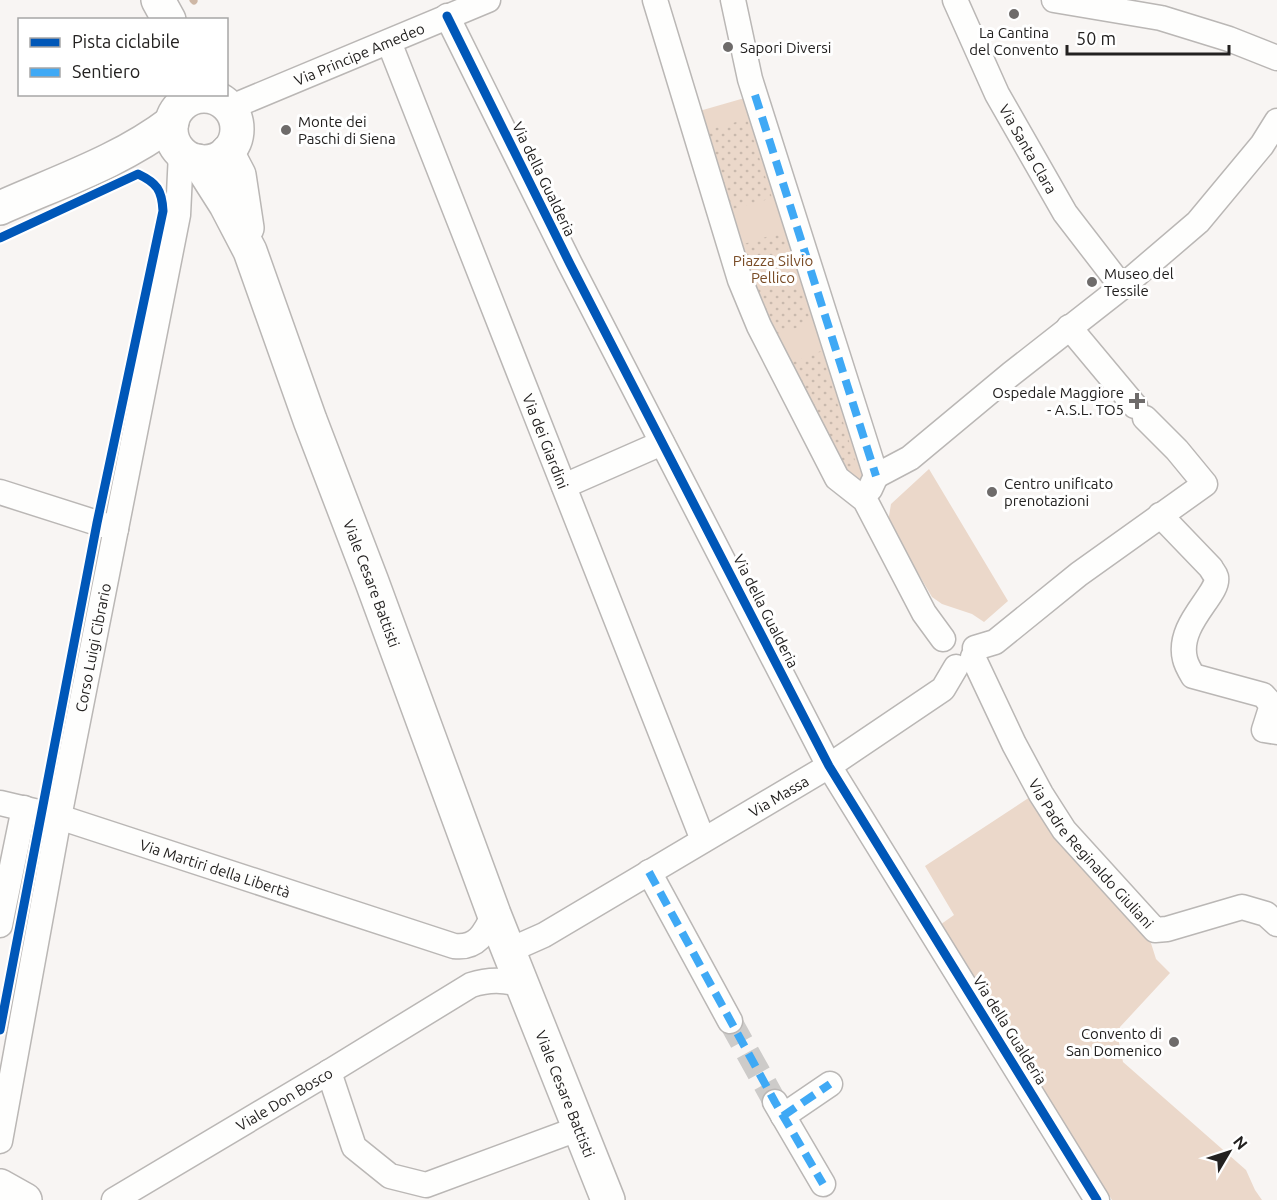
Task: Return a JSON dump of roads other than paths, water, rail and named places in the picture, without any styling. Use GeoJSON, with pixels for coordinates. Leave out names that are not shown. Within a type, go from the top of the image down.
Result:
{"type":"FeatureCollection","features":[{"type":"Feature","properties":{"kind":"street","name":"Via Principe Amedeo"},"geometry":{"type":"LineString","coordinates":[[197,123],[488,0]]}},
{"type":"Feature","properties":{"kind":"street"},"geometry":{"type":"LineString","coordinates":[[655,0],[740,280],[759,326],[837,478],[865,500],[924,613],[944,639],[951,633],[962,633],[972,639],[968,657]]}},
{"type":"Feature","properties":{"kind":"street"},"geometry":{"type":"LineString","coordinates":[[733,0],[755,95],[876,476]]}},
{"type":"Feature","properties":{"kind":"street","name":"Via Santa Clara"},"geometry":{"type":"LineString","coordinates":[[955,0],[997,94],[1060,203],[1122,287]]}},
{"type":"Feature","properties":{"kind":"street"},"geometry":{"type":"LineString","coordinates":[[1054,0],[1161,18],[1229,39],[1277,58]]}},
{"type":"Feature","properties":{"kind":"street","name":"Via della Gualderia"},"geometry":{"type":"LineString","coordinates":[[447,16],[570,264],[829,766],[1094,1199]]}},
{"type":"Feature","properties":{"kind":"street","name":"Via dei Giardini"},"geometry":{"type":"LineString","coordinates":[[389,42],[703,840]]}},
{"type":"Feature","properties":{"kind":"street"},"geometry":{"type":"LineString","coordinates":[[865,500],[876,476],[910,458],[1122,287],[1198,222],[1262,145],[1277,121]]}},
{"type":"Feature","properties":{"kind":"street"},"geometry":{"type":"LineString","coordinates":[[0,208],[127,152],[157,152],[197,123]]}},
{"type":"Feature","properties":{"kind":"street","name":"Viale Cesare Battisti"},"geometry":{"type":"LineString","coordinates":[[197,123],[239,175],[250,251],[309,420],[372,582],[521,985],[609,1200]]}},
{"type":"Feature","properties":{"kind":"street","name":"Corso Luigi Cibrario"},"geometry":{"type":"LineString","coordinates":[[0,1141],[59,817],[197,123]]}},
{"type":"Feature","properties":{"kind":"street"},"geometry":{"type":"LineString","coordinates":[[968,657],[995,642],[1079,574],[1205,484],[1177,450],[1140,412],[1070,327]]}},
{"type":"Feature","properties":{"kind":"street"},"geometry":{"type":"LineString","coordinates":[[564,486],[662,443]]}},
{"type":"Feature","properties":{"kind":"street"},"geometry":{"type":"LineString","coordinates":[[0,492],[116,530]]}},
{"type":"Feature","properties":{"kind":"street"},"geometry":{"type":"LineString","coordinates":[[1160,515],[1211,568],[1216,577],[1215,585],[1189,624],[1184,639],[1185,659],[1193,676],[1271,702],[1264,730],[1277,732]]}},
{"type":"Feature","properties":{"kind":"street","name":"Via Massa"},"geometry":{"type":"LineString","coordinates":[[508,951],[544,934],[829,766],[943,689],[968,657]]}},
{"type":"Feature","properties":{"kind":"street","name":"Via Padre Reginaldo Giuliani"},"geometry":{"type":"LineString","coordinates":[[968,657],[1041,794],[1064,830],[1155,930],[1167,929],[1242,907],[1266,914],[1277,924]]}},
{"type":"Feature","properties":{"kind":"street","name":"Via Martiri della Libertà"},"geometry":{"type":"LineString","coordinates":[[0,802],[59,817],[428,939]]}},
{"type":"Feature","properties":{"kind":"street"},"geometry":{"type":"LineString","coordinates":[[0,925],[24,808]]}},
{"type":"Feature","properties":{"kind":"street"},"geometry":{"type":"LineString","coordinates":[[649,872],[730,1021]]}},
{"type":"Feature","properties":{"kind":"street"},"geometry":{"type":"LineString","coordinates":[[428,939],[466,947],[474,943],[482,934],[494,914]]}},
{"type":"Feature","properties":{"kind":"street"},"geometry":{"type":"LineString","coordinates":[[428,939],[454,955],[466,968],[466,976],[453,994]]}},
{"type":"Feature","properties":{"kind":"street","name":"Viale Don Bosco"},"geometry":{"type":"LineString","coordinates":[[114,1200],[329,1072],[453,994],[484,981],[499,980],[521,985]]}},
{"type":"Feature","properties":{"kind":"street"},"geometry":{"type":"LineString","coordinates":[[329,1072],[354,1147],[390,1176],[426,1185],[579,1128]]}},
{"type":"Feature","properties":{"kind":"street"},"geometry":{"type":"LineString","coordinates":[[823,1184],[779,1109],[830,1084]]}},
{"type":"Feature","properties":{"kind":"street"},"geometry":{"type":"LineString","coordinates":[[0,1186],[25,1200]]}},
{"type":"Feature","properties":{"kind":"tunnel"},"geometry":{"type":"LineString","coordinates":[[730,1021],[775,1102]]}},
{"type":"Feature","properties":{"kind":"place","name":"La Cantina del Convento"},"geometry":{"type":"Point","coordinates":[1014,14]}},
{"type":"Feature","properties":{"kind":"place","name":"Sapori Diversi"},"geometry":{"type":"Point","coordinates":[728,47]}},
{"type":"Feature","properties":{"kind":"place","name":"Monte dei Paschi di Siena"},"geometry":{"type":"Point","coordinates":[286,130]}},
{"type":"Feature","properties":{"kind":"place","name":"Museo del Tessile"},"geometry":{"type":"Point","coordinates":[1092,282]}},
{"type":"Feature","properties":{"kind":"place","name":"Ospedale Maggiore - A.S.L. TO5"},"geometry":{"type":"Point","coordinates":[1137,401]}},
{"type":"Feature","properties":{"kind":"place","name":"Centro unificato prenotazioni"},"geometry":{"type":"Point","coordinates":[992,492]}},
{"type":"Feature","properties":{"kind":"place","name":"Convento di San Domenico"},"geometry":{"type":"Point","coordinates":[1174,1042]}},
{"type":"Feature","properties":{"kind":"park label","name":"Piazza Silvio Pellico"},"geometry":{"type":"Point","coordinates":[773,268]}}]}
